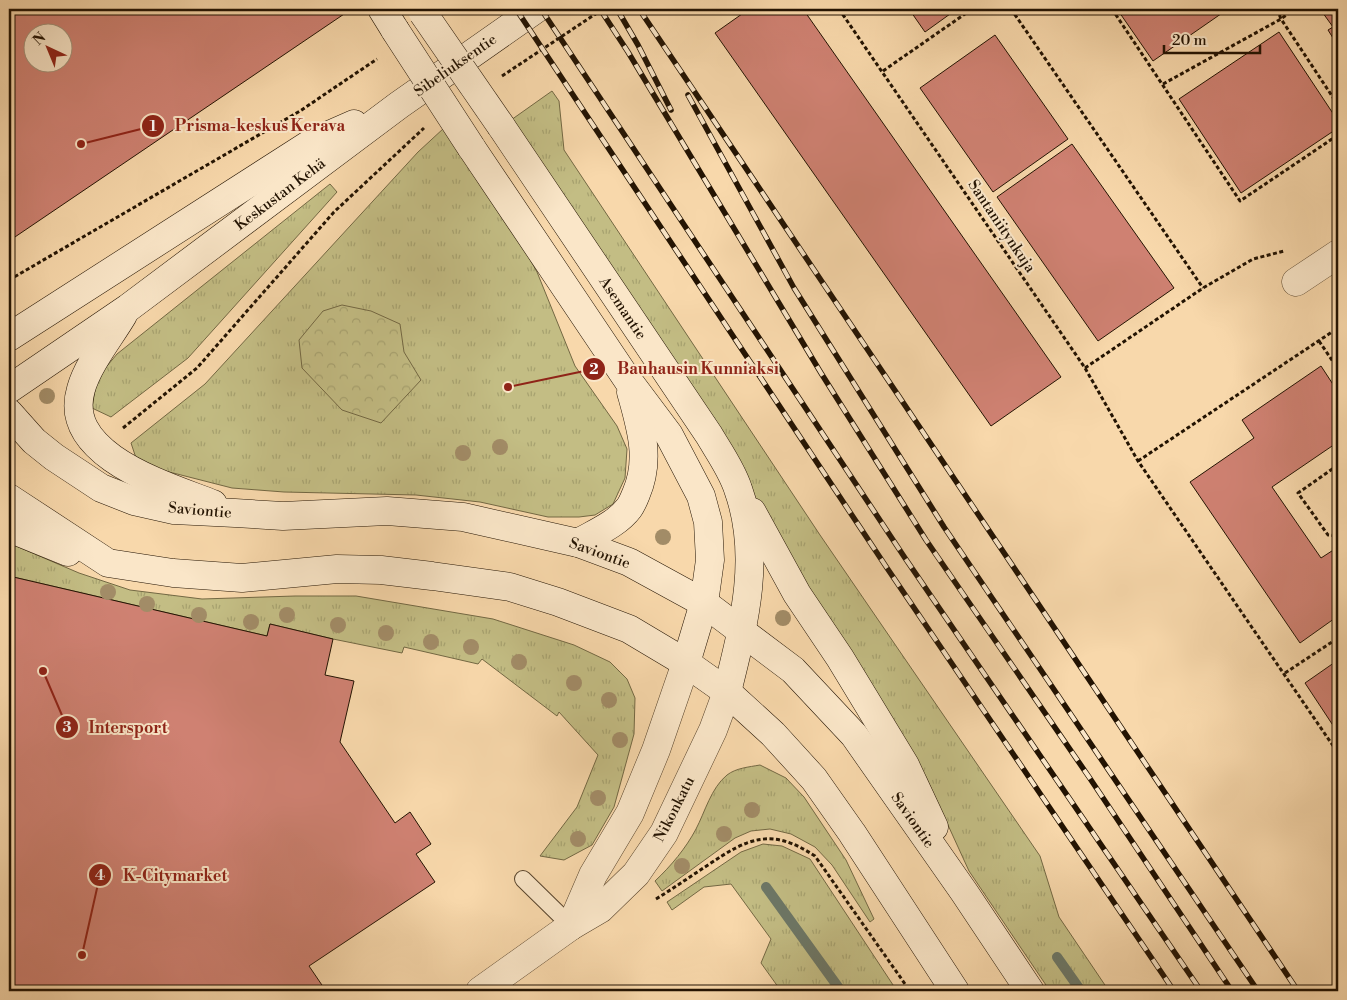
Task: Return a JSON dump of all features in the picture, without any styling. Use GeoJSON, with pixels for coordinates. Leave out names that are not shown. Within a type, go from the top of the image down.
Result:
{"type":"FeatureCollection","features":[{"type":"Feature","properties":{"kind":"main road","name":"Sibeliuksentie"},"geometry":{"type":"LineString","coordinates":[[399,105],[536,9]]}},
{"type":"Feature","properties":{"kind":"main road","name":"Asemantie"},"geometry":{"type":"LineString","coordinates":[[422,11],[709,435],[738,487],[749,530],[751,567],[742,632],[727,692]]}},
{"type":"Feature","properties":{"kind":"main road"},"geometry":{"type":"LineString","coordinates":[[388,19],[471,147],[627,379],[669,435],[701,496],[708,522],[710,560],[704,603],[686,663],[656,750],[630,813],[593,875],[571,926]]}},
{"type":"Feature","properties":{"kind":"main road","name":"Keskustan Kehä"},"geometry":{"type":"LineString","coordinates":[[9,389],[128,308],[399,105]]}},
{"type":"Feature","properties":{"kind":"main road","name":"Keskustan Kehä"},"geometry":{"type":"LineString","coordinates":[[9,337],[314,142],[399,105]]}},
{"type":"Feature","properties":{"kind":"main road"},"geometry":{"type":"LineString","coordinates":[[1296,282],[1338,254]]}},
{"type":"Feature","properties":{"kind":"main road"},"geometry":{"type":"LineString","coordinates":[[128,308],[91,367],[81,388],[79,410],[83,424],[90,437],[108,456],[148,478],[235,513]]}},
{"type":"Feature","properties":{"kind":"main road"},"geometry":{"type":"LineString","coordinates":[[578,543],[615,522],[630,508],[641,482],[645,461],[640,425],[627,379]]}},
{"type":"Feature","properties":{"kind":"main road","name":"Saviontie"},"geometry":{"type":"LineString","coordinates":[[9,413],[34,441],[54,457],[101,488],[134,501],[174,510],[284,516],[387,511],[463,518],[578,543],[629,562],[704,603],[793,670],[854,735],[964,892],[1030,991]]}},
{"type":"Feature","properties":{"kind":"main road"},"geometry":{"type":"LineString","coordinates":[[738,487],[797,594],[840,658],[905,765],[964,892]]}},
{"type":"Feature","properties":{"kind":"main road"},"geometry":{"type":"LineString","coordinates":[[9,498],[108,563]]}},
{"type":"Feature","properties":{"kind":"main road"},"geometry":{"type":"LineString","coordinates":[[9,528],[66,551],[108,563],[173,573],[242,578],[337,569],[381,570],[510,587],[558,602],[629,629],[686,663],[727,692],[773,734],[814,779],[955,991]]}},
{"type":"Feature","properties":{"kind":"main road","name":"Nikonkatu"},"geometry":{"type":"LineString","coordinates":[[480,991],[571,926],[600,909],[636,874],[664,833],[713,730],[727,692]]}},
{"type":"Feature","properties":{"kind":"lane"},"geometry":{"type":"LineString","coordinates":[[524,879],[571,926]]}},
{"type":"Feature","properties":{"kind":"path"},"geometry":{"type":"LineString","coordinates":[[497,80],[603,9]]}},
{"type":"Feature","properties":{"kind":"path","name":"Santaniitynkuja"},"geometry":{"type":"LineString","coordinates":[[839,9],[883,70],[1085,368],[1138,461],[1338,753]]}},
{"type":"Feature","properties":{"kind":"path"},"geometry":{"type":"LineString","coordinates":[[883,70],[972,9]]}},
{"type":"Feature","properties":{"kind":"path"},"geometry":{"type":"LineString","coordinates":[[1010,9],[1203,288]]}},
{"type":"Feature","properties":{"kind":"path"},"geometry":{"type":"LineString","coordinates":[[1112,9],[1240,202],[1338,136]]}},
{"type":"Feature","properties":{"kind":"path"},"geometry":{"type":"LineString","coordinates":[[1276,9],[1338,105]]}},
{"type":"Feature","properties":{"kind":"path"},"geometry":{"type":"LineString","coordinates":[[1163,84],[1281,19],[1294,9]]}},
{"type":"Feature","properties":{"kind":"path"},"geometry":{"type":"LineString","coordinates":[[9,280],[300,111],[380,57]]}},
{"type":"Feature","properties":{"kind":"path"},"geometry":{"type":"LineString","coordinates":[[121,430],[197,368],[334,212],[431,123]]}},
{"type":"Feature","properties":{"kind":"path"},"geometry":{"type":"LineString","coordinates":[[1085,368],[1203,288],[1253,259],[1291,249]]}},
{"type":"Feature","properties":{"kind":"path"},"geometry":{"type":"LineString","coordinates":[[1138,461],[1338,328]]}},
{"type":"Feature","properties":{"kind":"path"},"geometry":{"type":"LineString","coordinates":[[1319,341],[1338,369]]}},
{"type":"Feature","properties":{"kind":"path"},"geometry":{"type":"LineString","coordinates":[[1338,465],[1298,492],[1328,535],[1338,536]]}},
{"type":"Feature","properties":{"kind":"path"},"geometry":{"type":"LineString","coordinates":[[1284,673],[1338,638]]}},
{"type":"Feature","properties":{"kind":"path"},"geometry":{"type":"LineString","coordinates":[[655,900],[735,846],[764,838],[774,838],[802,847],[815,856],[910,991]]}},
{"type":"Feature","properties":{"kind":"green space"},"geometry":{"type":"Polygon","coordinates":[[[552,91],[559,101],[564,150],[820,535],[1040,856],[1059,917],[1109,991],[1050,991],[969,871],[926,777],[511,120],[552,91]]]}},
{"type":"Feature","properties":{"kind":"green space"},"geometry":{"type":"Polygon","coordinates":[[[444,128],[517,236],[537,272],[575,366],[617,426],[627,449],[625,478],[613,504],[595,515],[548,517],[480,502],[416,495],[284,492],[232,488],[138,464],[131,443],[205,384],[418,152],[444,128]]]}},
{"type":"Feature","properties":{"kind":"green space"},"geometry":{"type":"Polygon","coordinates":[[[330,184],[337,192],[188,358],[111,417],[92,408],[97,378],[117,354],[330,184]]]}},
{"type":"Feature","properties":{"kind":"green space"},"geometry":{"type":"Polygon","coordinates":[[[342,305],[371,311],[400,324],[404,352],[421,380],[381,423],[342,410],[302,368],[299,340],[323,311],[342,305]]]}},
{"type":"Feature","properties":{"kind":"green space"},"geometry":{"type":"Polygon","coordinates":[[[9,543],[79,573],[130,590],[202,599],[356,596],[493,619],[574,645],[610,662],[627,679],[635,698],[634,734],[614,807],[592,845],[564,860],[540,856],[577,807],[598,755],[559,712],[557,716],[482,659],[478,664],[404,647],[402,653],[270,624],[267,636],[9,576],[9,543]]]}},
{"type":"Feature","properties":{"kind":"green space"},"geometry":{"type":"Polygon","coordinates":[[[760,765],[786,778],[804,797],[846,860],[874,919],[870,922],[832,865],[815,847],[791,834],[770,829],[751,831],[735,838],[662,891],[655,881],[688,843],[721,780],[734,771],[760,765]]]}},
{"type":"Feature","properties":{"kind":"green space"},"geometry":{"type":"Polygon","coordinates":[[[763,844],[782,846],[810,859],[897,991],[781,991],[761,963],[771,939],[731,884],[704,887],[672,910],[667,902],[741,852],[763,844]]]}},
{"type":"Feature","properties":{"kind":"building"},"geometry":{"type":"Polygon","coordinates":[[[9,9],[350,10],[9,241],[9,9]]]}},
{"type":"Feature","properties":{"kind":"building"},"geometry":{"type":"Polygon","coordinates":[[[749,9],[803,9],[1061,377],[991,426],[715,33],[749,9]]]}},
{"type":"Feature","properties":{"kind":"building"},"geometry":{"type":"Polygon","coordinates":[[[909,9],[957,9],[925,32],[909,9]]]}},
{"type":"Feature","properties":{"kind":"building"},"geometry":{"type":"Polygon","coordinates":[[[1117,9],[1228,9],[1153,61],[1117,9]]]}},
{"type":"Feature","properties":{"kind":"building"},"geometry":{"type":"Polygon","coordinates":[[[1320,9],[1338,9],[1338,46],[1328,30],[1333,27],[1320,9]]]}},
{"type":"Feature","properties":{"kind":"building"},"geometry":{"type":"Polygon","coordinates":[[[1279,32],[1338,121],[1338,128],[1241,193],[1179,99],[1279,32]]]}},
{"type":"Feature","properties":{"kind":"building"},"geometry":{"type":"Polygon","coordinates":[[[995,35],[1068,139],[993,192],[920,88],[995,35]]]}},
{"type":"Feature","properties":{"kind":"building"},"geometry":{"type":"Polygon","coordinates":[[[1072,144],[1174,288],[1098,341],[997,197],[1072,144]]]}},
{"type":"Feature","properties":{"kind":"building"},"geometry":{"type":"Polygon","coordinates":[[[1321,366],[1338,392],[1338,442],[1272,487],[1321,558],[1338,547],[1338,616],[1300,643],[1190,482],[1254,438],[1242,420],[1321,366]]]}},
{"type":"Feature","properties":{"kind":"building"},"geometry":{"type":"Polygon","coordinates":[[[9,576],[267,636],[270,624],[333,639],[325,675],[354,681],[340,742],[395,823],[410,812],[431,844],[416,854],[435,882],[309,966],[326,991],[9,991],[9,576]]]}},
{"type":"Feature","properties":{"kind":"building"},"geometry":{"type":"Polygon","coordinates":[[[1338,660],[1338,733],[1305,683],[1338,660]]]}},
{"type":"Feature","properties":{"kind":"waterway"},"geometry":{"type":"LineString","coordinates":[[766,887],[841,991]]}},
{"type":"Feature","properties":{"kind":"waterway"},"geometry":{"type":"LineString","coordinates":[[1057,957],[1081,991]]}},
{"type":"Feature","properties":{"kind":"railway"},"geometry":{"type":"LineString","coordinates":[[516,9],[887,568],[1174,991]]}},
{"type":"Feature","properties":{"kind":"railway"},"geometry":{"type":"LineString","coordinates":[[541,9],[905,558],[1201,991]]}},
{"type":"Feature","properties":{"kind":"railway"},"geometry":{"type":"LineString","coordinates":[[600,9],[628,52],[821,373],[926,540],[1089,777],[1232,991]]}},
{"type":"Feature","properties":{"kind":"railway"},"geometry":{"type":"LineString","coordinates":[[617,9],[638,45],[671,110]]}},
{"type":"Feature","properties":{"kind":"railway"},"geometry":{"type":"LineString","coordinates":[[639,9],[1298,991]]}},
{"type":"Feature","properties":{"kind":"railway"},"geometry":{"type":"LineString","coordinates":[[688,95],[794,288],[944,527],[1258,991]]}},
{"type":"Feature","properties":{"kind":"place","name":"Prisma-keskus Kerava"},"geometry":{"type":"Point","coordinates":[81,144]}},
{"type":"Feature","properties":{"kind":"place","name":"Bauhausin Kunniaksi"},"geometry":{"type":"Point","coordinates":[508,387]}},
{"type":"Feature","properties":{"kind":"place","name":"Intersport"},"geometry":{"type":"Point","coordinates":[43,671]}},
{"type":"Feature","properties":{"kind":"place","name":"K-Citymarket"},"geometry":{"type":"Point","coordinates":[82,955]}}]}
